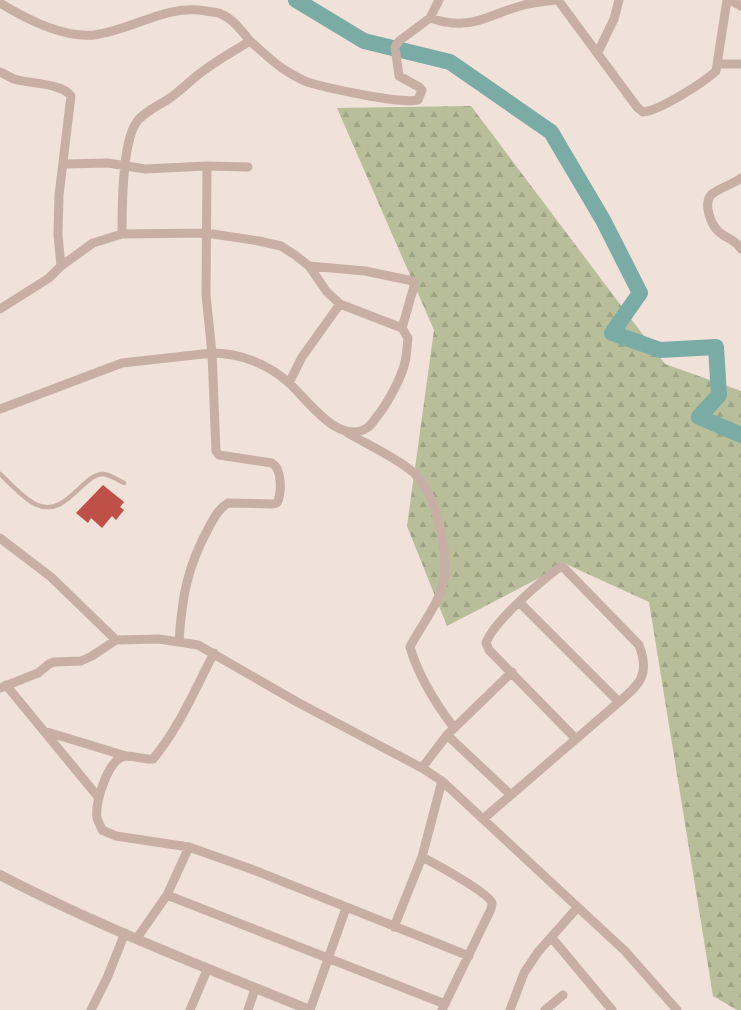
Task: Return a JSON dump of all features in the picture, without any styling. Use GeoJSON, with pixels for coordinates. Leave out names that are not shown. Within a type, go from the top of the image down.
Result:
{"type":"FeatureCollection","features":[{"type":"Feature","properties":{"kind":"street"},"geometry":{"type":"LineString","coordinates":[[0,4],[20,15],[57,30],[94,35],[155,15],[177,10],[199,10],[221,13],[231,20],[250,41],[286,71],[306,81],[341,90],[408,101],[418,100],[422,90],[420,87],[399,76],[395,48],[399,41],[430,18],[439,0]]}},
{"type":"Feature","properties":{"kind":"street"},"geometry":{"type":"LineString","coordinates":[[430,18],[446,23],[468,24],[526,4],[558,0],[598,52],[637,108],[643,112],[650,112],[710,77],[716,71],[729,0],[741,6]]}},
{"type":"Feature","properties":{"kind":"street"},"geometry":{"type":"LineString","coordinates":[[598,52],[614,19],[619,0]]}},
{"type":"Feature","properties":{"kind":"street"},"geometry":{"type":"LineString","coordinates":[[122,234],[122,199],[126,166],[132,131],[136,122],[141,117],[172,97],[199,74],[250,41]]}},
{"type":"Feature","properties":{"kind":"street"},"geometry":{"type":"LineString","coordinates":[[718,64],[741,64]]}},
{"type":"Feature","properties":{"kind":"street"},"geometry":{"type":"LineString","coordinates":[[0,72],[15,79],[60,89],[71,96],[64,164],[59,195],[58,235],[61,266]]}},
{"type":"Feature","properties":{"kind":"street"},"geometry":{"type":"LineString","coordinates":[[64,164],[108,163],[145,169],[207,166],[248,167]]}},
{"type":"Feature","properties":{"kind":"street"},"geometry":{"type":"LineString","coordinates":[[179,641],[182,600],[191,563],[216,513],[228,503],[273,504],[277,503],[279,498],[279,472],[277,466],[272,463],[219,455],[216,451],[212,353],[206,295],[207,166]]}},
{"type":"Feature","properties":{"kind":"street"},"geometry":{"type":"LineString","coordinates":[[741,178],[732,185],[711,196],[708,201],[708,212],[716,230],[735,241],[741,249]]}},
{"type":"Feature","properties":{"kind":"street"},"geometry":{"type":"LineString","coordinates":[[0,309],[49,278],[61,266],[93,244],[122,234],[206,233],[280,246],[296,255],[309,266],[327,292],[340,304],[402,328],[408,338],[405,364],[386,405],[368,427],[356,432],[343,431]]}},
{"type":"Feature","properties":{"kind":"street"},"geometry":{"type":"LineString","coordinates":[[309,266],[365,271],[413,281],[414,286],[402,328]]}},
{"type":"Feature","properties":{"kind":"street"},"geometry":{"type":"LineString","coordinates":[[290,383],[302,358],[340,304]]}},
{"type":"Feature","properties":{"kind":"street"},"geometry":{"type":"LineString","coordinates":[[0,409],[122,364],[212,353],[228,353],[243,356],[267,367],[290,383],[315,411],[343,431],[414,473],[430,499],[440,527],[444,567],[442,588],[429,616],[410,647],[423,678],[444,714],[451,732],[511,795]]}},
{"type":"Feature","properties":{"kind":"street"},"geometry":{"type":"LineString","coordinates":[[0,538],[51,578],[116,640]]}},
{"type":"Feature","properties":{"kind":"street"},"geometry":{"type":"LineString","coordinates":[[482,819],[576,740],[634,689],[642,678],[644,657],[639,645],[564,568],[560,567],[539,583],[520,602],[489,635],[486,643],[489,650],[512,672],[576,740]]}},
{"type":"Feature","properties":{"kind":"street"},"geometry":{"type":"LineString","coordinates":[[520,602],[619,702]]}},
{"type":"Feature","properties":{"kind":"street"},"geometry":{"type":"LineString","coordinates":[[99,798],[44,731],[3,686],[38,674],[49,664],[54,662],[81,661],[116,640],[159,639],[198,645],[304,705],[422,768],[442,781],[625,951],[677,1010]]}},
{"type":"Feature","properties":{"kind":"street"},"geometry":{"type":"LineString","coordinates":[[44,731],[126,756],[153,759],[171,734],[214,653]]}},
{"type":"Feature","properties":{"kind":"street"},"geometry":{"type":"LineString","coordinates":[[422,768],[451,732],[512,672]]}},
{"type":"Feature","properties":{"kind":"street"},"geometry":{"type":"LineString","coordinates":[[126,756],[120,758],[113,764],[104,780],[99,798],[97,818],[102,830],[116,836],[189,847],[251,869],[469,956]]}},
{"type":"Feature","properties":{"kind":"street"},"geometry":{"type":"LineString","coordinates":[[394,927],[422,856],[442,781]]}},
{"type":"Feature","properties":{"kind":"street"},"geometry":{"type":"LineString","coordinates":[[137,938],[167,895],[189,847]]}},
{"type":"Feature","properties":{"kind":"street"},"geometry":{"type":"LineString","coordinates":[[167,895],[327,958],[444,1007],[492,909],[492,903],[488,898],[462,880],[422,856]]}},
{"type":"Feature","properties":{"kind":"street"},"geometry":{"type":"LineString","coordinates":[[0,875],[36,894],[207,970],[310,1010],[327,958],[346,908]]}},
{"type":"Feature","properties":{"kind":"street"},"geometry":{"type":"LineString","coordinates":[[510,1010],[524,972],[538,952],[577,908]]}},
{"type":"Feature","properties":{"kind":"street"},"geometry":{"type":"LineString","coordinates":[[91,1010],[107,978],[125,933]]}},
{"type":"Feature","properties":{"kind":"street"},"geometry":{"type":"LineString","coordinates":[[552,938],[612,1010]]}},
{"type":"Feature","properties":{"kind":"street"},"geometry":{"type":"LineString","coordinates":[[190,1010],[207,970]]}},
{"type":"Feature","properties":{"kind":"street"},"geometry":{"type":"LineString","coordinates":[[248,1010],[255,989]]}},
{"type":"Feature","properties":{"kind":"street"},"geometry":{"type":"LineString","coordinates":[[544,1010],[563,995]]}},
{"type":"Feature","properties":{"kind":"lane"},"geometry":{"type":"LineString","coordinates":[[0,474],[34,504],[45,508],[57,505],[73,496],[95,476],[104,474],[124,483]]}},
{"type":"Feature","properties":{"kind":"green space"},"geometry":{"type":"Polygon","coordinates":[[[471,106],[665,364],[741,391],[741,1010],[737,1010],[713,996],[649,602],[566,564],[447,626],[407,526],[434,330],[337,108],[471,106]]]}},
{"type":"Feature","properties":{"kind":"building"},"geometry":{"type":"Polygon","coordinates":[[[103,485],[124,502],[120,507],[124,510],[116,520],[112,516],[102,528],[91,518],[88,523],[76,513],[103,485]]]}},
{"type":"Feature","properties":{"kind":"waterway"},"geometry":{"type":"LineString","coordinates":[[296,0],[364,41],[450,62],[551,132],[603,220],[640,293],[612,333],[660,350],[716,347],[719,395],[699,417],[741,435]]}}]}
